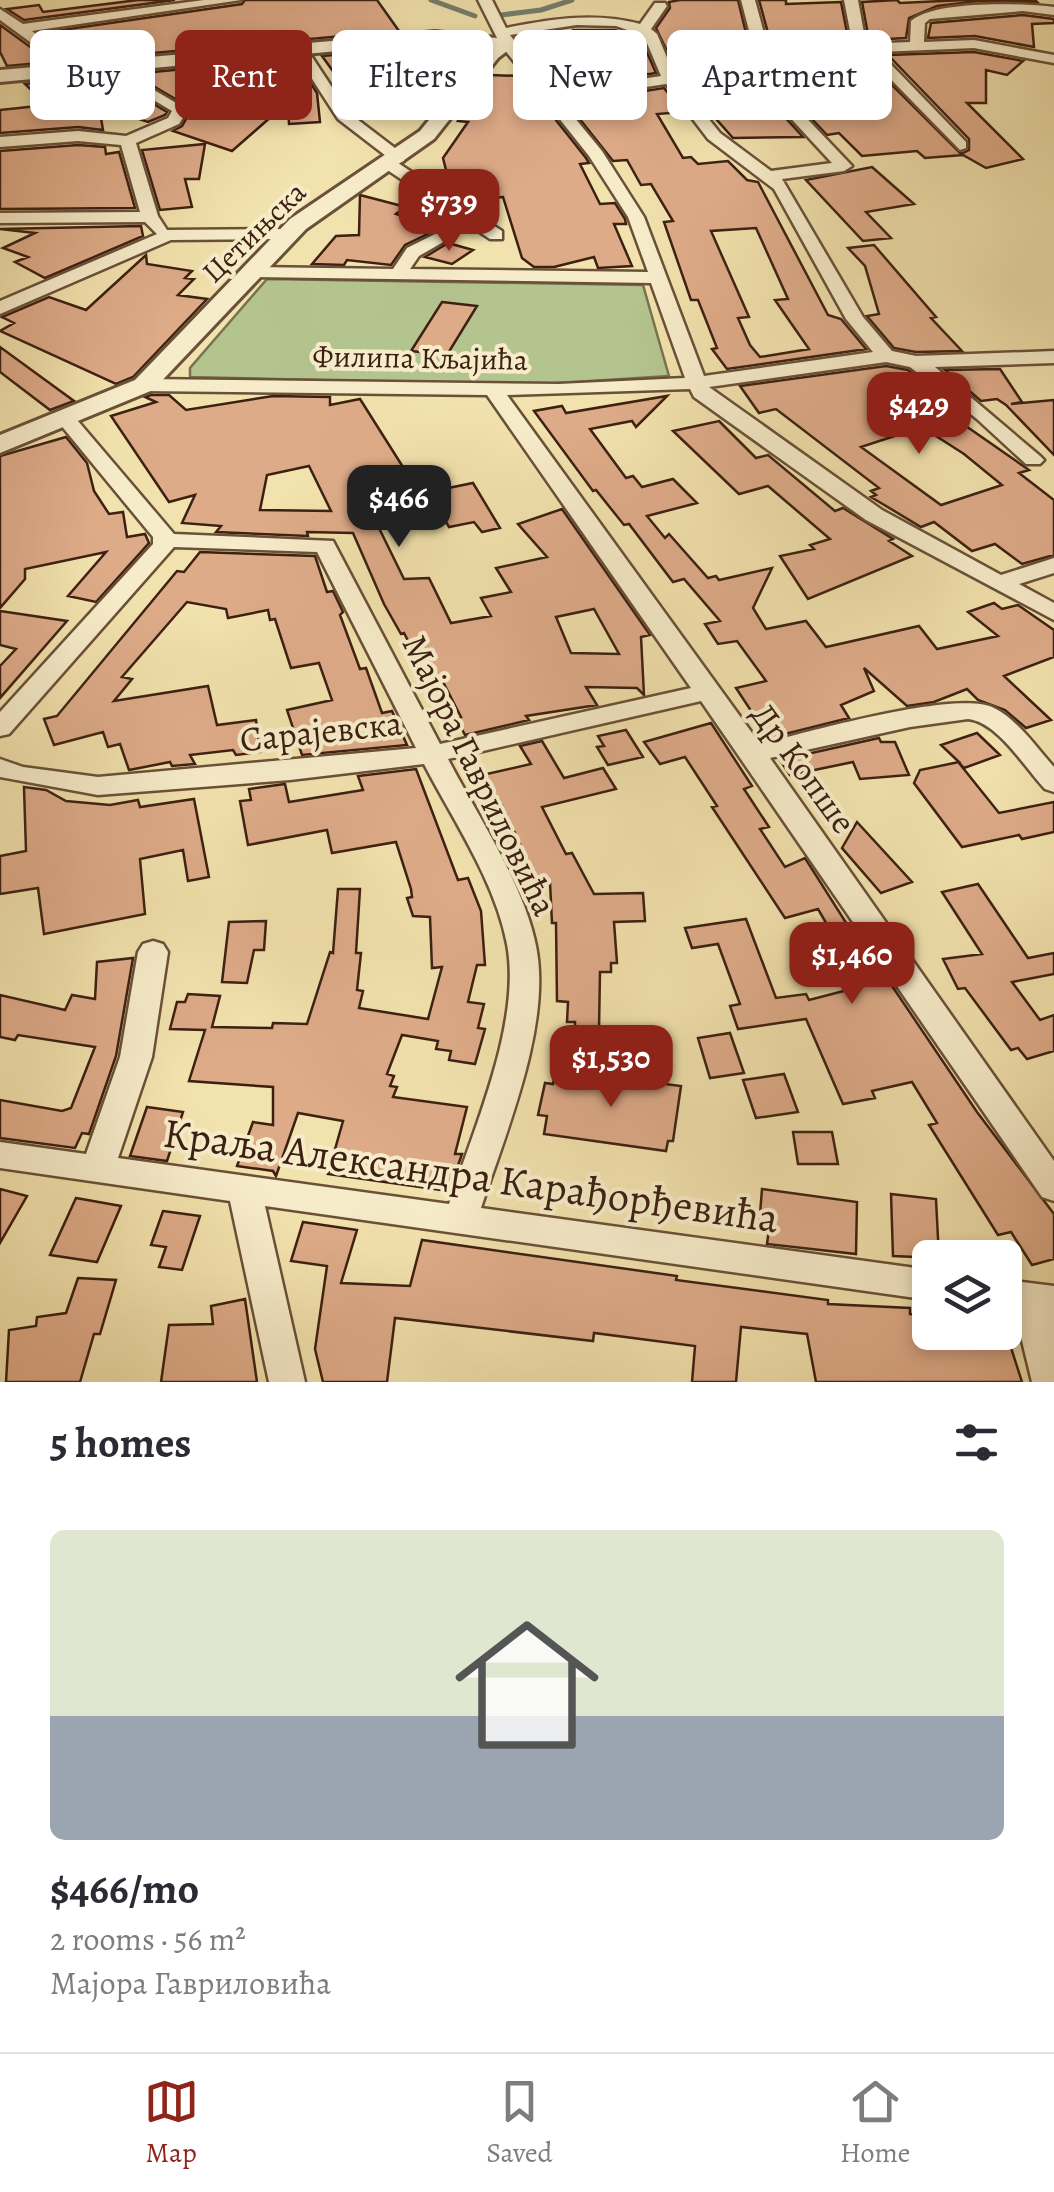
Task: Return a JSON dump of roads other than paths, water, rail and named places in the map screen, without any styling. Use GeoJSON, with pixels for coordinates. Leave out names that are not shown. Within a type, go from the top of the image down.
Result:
{"type":"FeatureCollection","features":[{"type":"Feature","properties":{"kind":"street"},"geometry":{"type":"LineString","coordinates":[[22,28],[234,0]]}},
{"type":"Feature","properties":{"kind":"street"},"geometry":{"type":"LineString","coordinates":[[485,0],[513,50]]}},
{"type":"Feature","properties":{"kind":"street"},"geometry":{"type":"LineString","coordinates":[[748,0],[756,30]]}},
{"type":"Feature","properties":{"kind":"street"},"geometry":{"type":"LineString","coordinates":[[850,0],[859,30]]}},
{"type":"Feature","properties":{"kind":"street"},"geometry":{"type":"LineString","coordinates":[[641,28],[649,24],[660,6]]}},
{"type":"Feature","properties":{"kind":"street"},"geometry":{"type":"LineString","coordinates":[[918,45],[918,21],[927,15],[1023,7],[1054,10]]}},
{"type":"Feature","properties":{"kind":"street"},"geometry":{"type":"LineString","coordinates":[[0,13],[30,34]]}},
{"type":"Feature","properties":{"kind":"street"},"geometry":{"type":"LineString","coordinates":[[312,50],[435,37],[504,39],[570,21],[641,28],[650,34],[667,73]]}},
{"type":"Feature","properties":{"kind":"street","name":"Цетињска"},"geometry":{"type":"LineString","coordinates":[[144,385],[289,234],[334,196],[394,161],[427,136],[504,39]]}},
{"type":"Feature","properties":{"kind":"street"},"geometry":{"type":"LineString","coordinates":[[892,46],[986,45],[1054,59]]}},
{"type":"Feature","properties":{"kind":"street"},"geometry":{"type":"LineString","coordinates":[[312,68],[343,116],[394,161],[496,235]]}},
{"type":"Feature","properties":{"kind":"street"},"geometry":{"type":"LineString","coordinates":[[0,76],[30,74]]}},
{"type":"Feature","properties":{"kind":"street"},"geometry":{"type":"LineString","coordinates":[[892,77],[960,146]]}},
{"type":"Feature","properties":{"kind":"street"},"geometry":{"type":"LineString","coordinates":[[0,142],[78,136],[128,141],[174,121],[180,110],[155,95]]}},
{"type":"Feature","properties":{"kind":"street"},"geometry":{"type":"LineString","coordinates":[[569,120],[636,217],[695,383],[714,405],[874,515],[1054,613]]}},
{"type":"Feature","properties":{"kind":"street"},"geometry":{"type":"LineString","coordinates":[[702,120],[714,136],[780,186],[855,320],[886,356]]}},
{"type":"Feature","properties":{"kind":"street"},"geometry":{"type":"LineString","coordinates":[[766,176],[844,166],[801,120]]}},
{"type":"Feature","properties":{"kind":"street"},"geometry":{"type":"LineString","coordinates":[[128,141],[150,217],[168,235]]}},
{"type":"Feature","properties":{"kind":"street"},"geometry":{"type":"LineString","coordinates":[[0,218],[150,217]]}},
{"type":"Feature","properties":{"kind":"street"},"geometry":{"type":"LineString","coordinates":[[4,301],[168,235],[289,234]]}},
{"type":"Feature","properties":{"kind":"street"},"geometry":{"type":"LineString","coordinates":[[398,274],[412,252],[439,237]]}},
{"type":"Feature","properties":{"kind":"street"},"geometry":{"type":"LineString","coordinates":[[253,272],[658,278]]}},
{"type":"Feature","properties":{"kind":"street","name":"Филипа Кљајића"},"geometry":{"type":"LineString","coordinates":[[144,385],[494,391],[695,383],[886,356],[916,362]]}},
{"type":"Feature","properties":{"kind":"street"},"geometry":{"type":"LineString","coordinates":[[916,362],[1054,357]]}},
{"type":"Feature","properties":{"kind":"street"},"geometry":{"type":"LineString","coordinates":[[916,362],[984,415],[1033,460]]}},
{"type":"Feature","properties":{"kind":"street"},"geometry":{"type":"LineString","coordinates":[[0,445],[144,385]]}},
{"type":"Feature","properties":{"kind":"street","name":"Др Копше"},"geometry":{"type":"LineString","coordinates":[[494,391],[754,754],[1054,1187]]}},
{"type":"Feature","properties":{"kind":"street"},"geometry":{"type":"LineString","coordinates":[[0,728],[166,540],[66,418]]}},
{"type":"Feature","properties":{"kind":"street","name":"Мајора Гавриловића"},"geometry":{"type":"LineString","coordinates":[[166,540],[325,546],[434,754],[518,929],[523,954],[519,1006],[502,1084],[461,1219]]}},
{"type":"Feature","properties":{"kind":"street"},"geometry":{"type":"LineString","coordinates":[[1003,582],[1054,566]]}},
{"type":"Feature","properties":{"kind":"street","name":"Сарајевска"},"geometry":{"type":"LineString","coordinates":[[0,768],[63,783],[121,786],[434,754],[706,692]]}},
{"type":"Feature","properties":{"kind":"street"},"geometry":{"type":"LineString","coordinates":[[754,754],[854,728],[975,710],[987,715],[1054,782]]}},
{"type":"Feature","properties":{"kind":"street"},"geometry":{"type":"LineString","coordinates":[[98,1168],[136,1057],[153,952]]}},
{"type":"Feature","properties":{"kind":"street","name":"Краља Александра Карађорђевића"},"geometry":{"type":"LineString","coordinates":[[0,1155],[912,1282]]}},
{"type":"Feature","properties":{"kind":"street"},"geometry":{"type":"LineString","coordinates":[[244,1188],[287,1382]]}},
{"type":"Feature","properties":{"kind":"street"},"geometry":{"type":"LineString","coordinates":[[1029,1298],[1050,1382]]}},
{"type":"Feature","properties":{"kind":"waterway"},"geometry":{"type":"LineString","coordinates":[[431,0],[475,16]]}},
{"type":"Feature","properties":{"kind":"waterway"},"geometry":{"type":"LineString","coordinates":[[501,15],[541,10],[572,0]]}}]}
